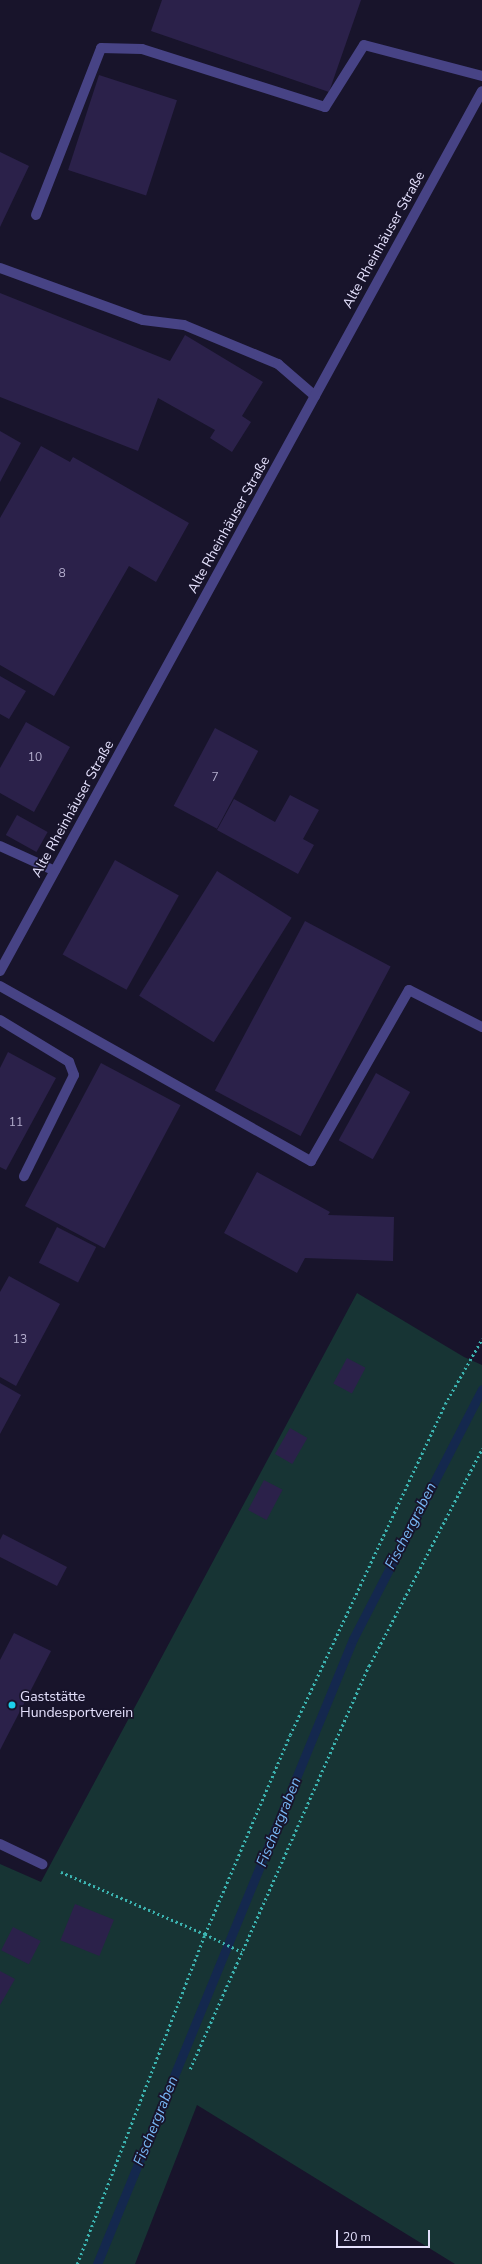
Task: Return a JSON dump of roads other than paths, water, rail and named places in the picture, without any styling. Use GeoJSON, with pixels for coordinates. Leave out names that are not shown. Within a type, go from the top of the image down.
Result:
{"type":"FeatureCollection","features":[{"type":"Feature","properties":{"kind":"street"},"geometry":{"type":"LineString","coordinates":[[36,215],[101,48],[142,50],[325,107],[364,45],[482,76]]}},
{"type":"Feature","properties":{"kind":"street","name":"Alte Rheinhäuser Straße"},"geometry":{"type":"LineString","coordinates":[[0,972],[482,91]]}},
{"type":"Feature","properties":{"kind":"street"},"geometry":{"type":"LineString","coordinates":[[0,268],[143,320],[184,324],[278,364],[315,396]]}},
{"type":"Feature","properties":{"kind":"street"},"geometry":{"type":"LineString","coordinates":[[0,846],[55,871]]}},
{"type":"Feature","properties":{"kind":"street"},"geometry":{"type":"LineString","coordinates":[[0,986],[311,1161],[409,990],[482,1027]]}},
{"type":"Feature","properties":{"kind":"street"},"geometry":{"type":"LineString","coordinates":[[0,1020],[69,1062],[74,1075],[24,1176]]}},
{"type":"Feature","properties":{"kind":"street"},"geometry":{"type":"LineString","coordinates":[[0,1844],[42,1864]]}},
{"type":"Feature","properties":{"kind":"waterway","name":"Fischergraben"},"geometry":{"type":"LineString","coordinates":[[97,2264],[353,1639],[482,1389]]}},
{"type":"Feature","properties":{"kind":"place","name":"Gaststätte Hundesportverein"},"geometry":{"type":"Point","coordinates":[12,1705]}}]}
